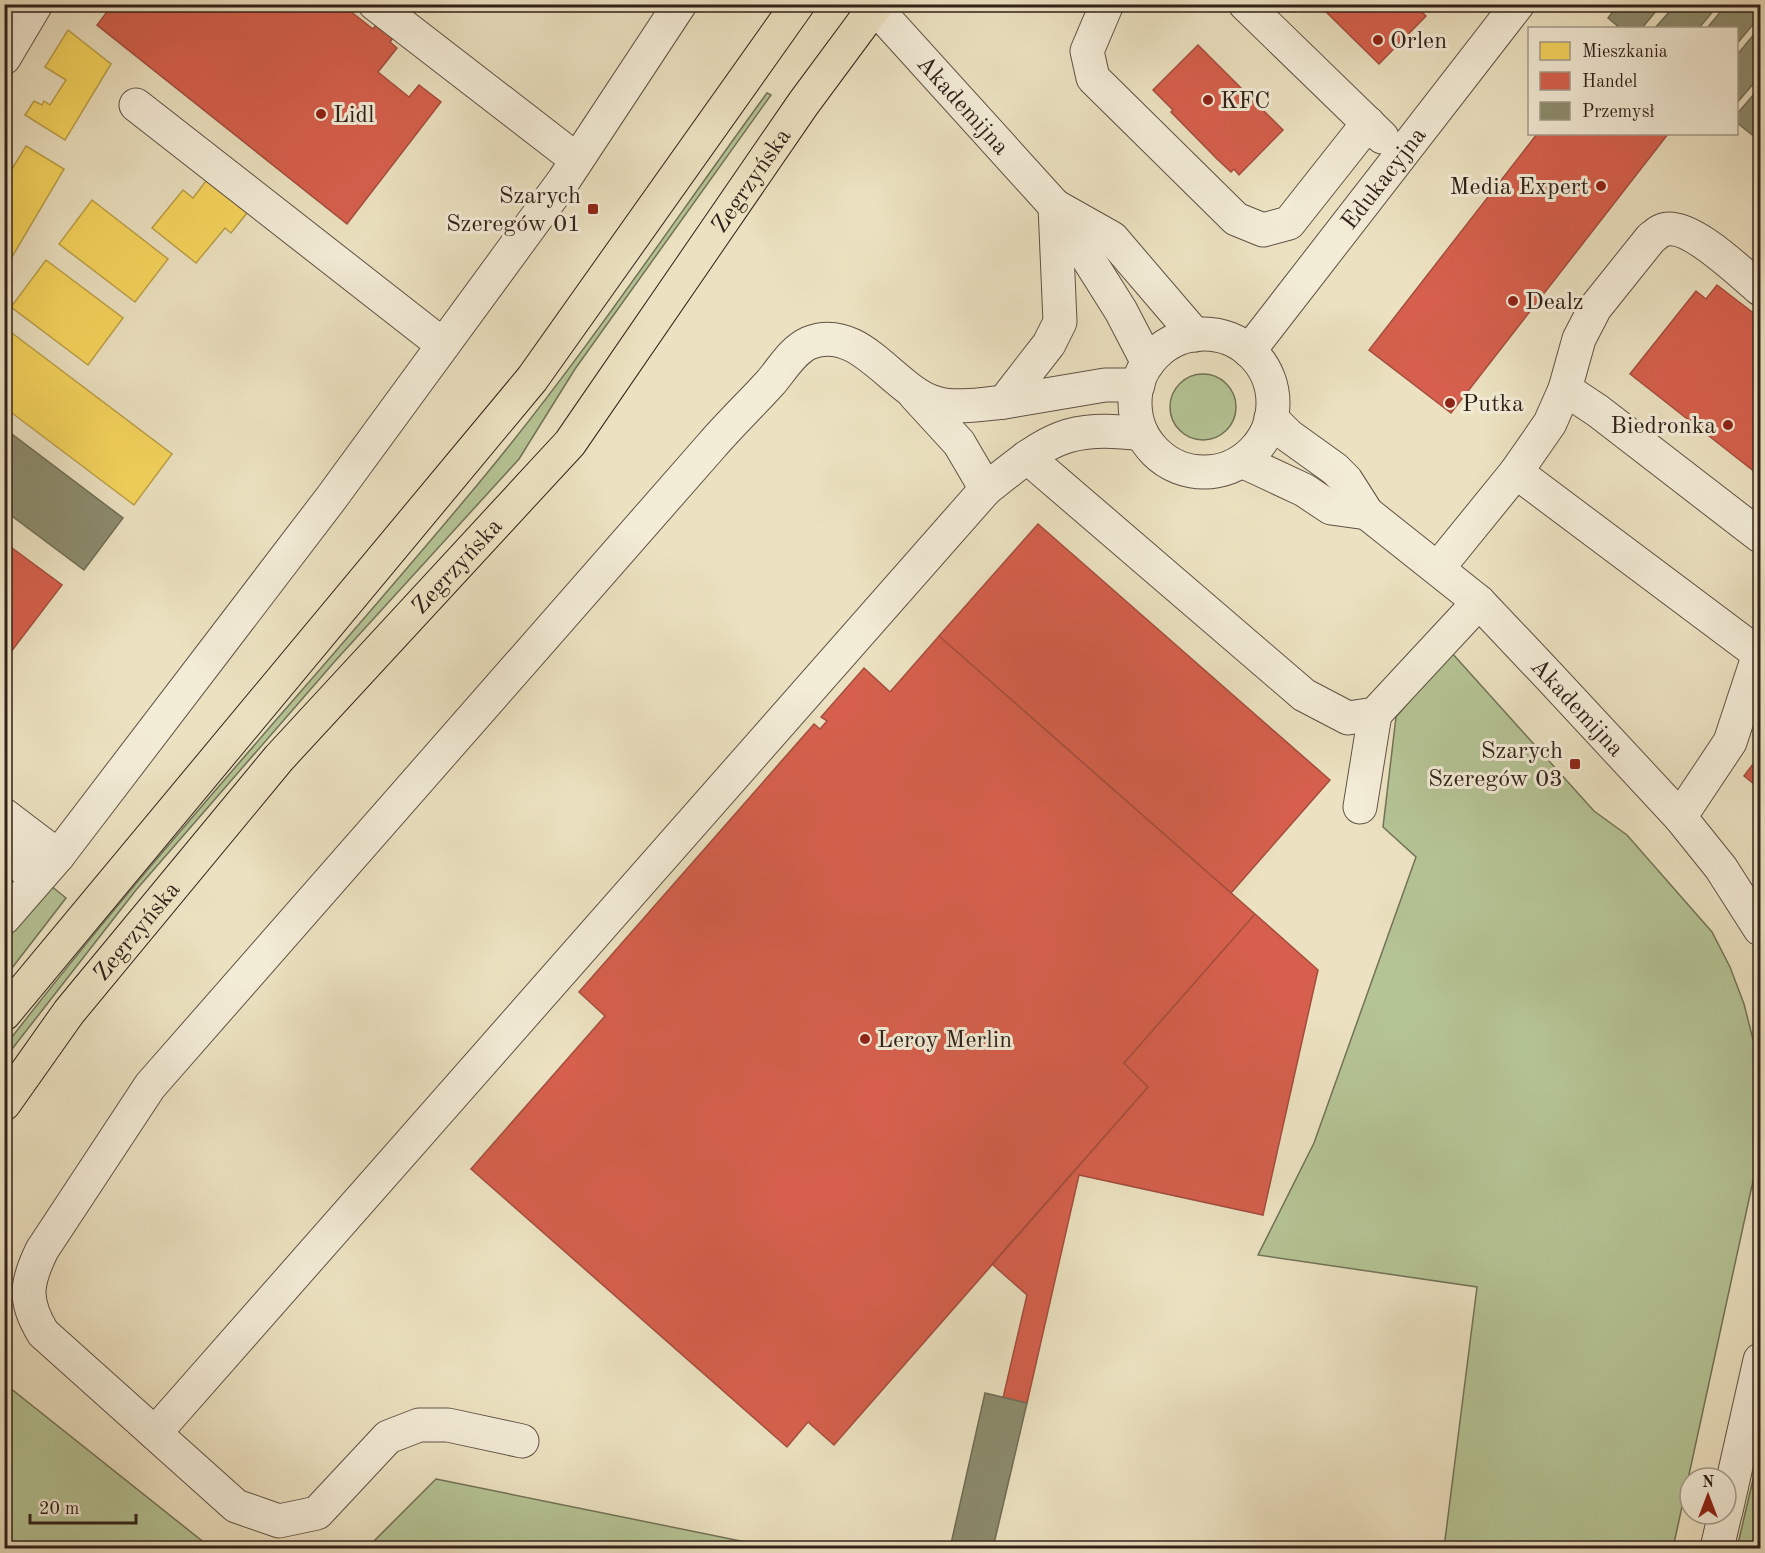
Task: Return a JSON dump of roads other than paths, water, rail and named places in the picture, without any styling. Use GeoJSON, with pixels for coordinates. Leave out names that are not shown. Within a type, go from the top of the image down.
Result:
{"type":"FeatureCollection","features":[{"type":"Feature","properties":{"kind":"main road","name":"Zegrzyńska"},"geometry":{"type":"LineString","coordinates":[[4,1014],[532,379],[798,4]]}},
{"type":"Feature","properties":{"kind":"main road","name":"Zegrzyńska"},"geometry":{"type":"LineString","coordinates":[[4,1104],[69,1012],[279,758],[570,443],[803,104],[874,5]]}},
{"type":"Feature","properties":{"kind":"street"},"geometry":{"type":"LineString","coordinates":[[4,58],[36,4]]}},
{"type":"Feature","properties":{"kind":"street"},"geometry":{"type":"LineString","coordinates":[[375,4],[577,160]]}},
{"type":"Feature","properties":{"kind":"street"},"geometry":{"type":"LineString","coordinates":[[4,918],[47,867],[332,497],[577,160],[680,4]]}},
{"type":"Feature","properties":{"kind":"street"},"geometry":{"type":"LineString","coordinates":[[1107,4],[1087,51],[1093,78],[1236,219],[1263,230],[1289,223],[1368,123]]}},
{"type":"Feature","properties":{"kind":"street"},"geometry":{"type":"LineString","coordinates":[[1245,4],[1401,155]]}},
{"type":"Feature","properties":{"kind":"street","name":"Edukacyjna"},"geometry":{"type":"LineString","coordinates":[[1249,351],[1518,4]]}},
{"type":"Feature","properties":{"kind":"street","name":"Akademijna"},"geometry":{"type":"LineString","coordinates":[[874,5],[1055,206],[1121,311],[1143,374]]}},
{"type":"Feature","properties":{"kind":"street"},"geometry":{"type":"LineString","coordinates":[[136,105],[443,345]]}},
{"type":"Feature","properties":{"kind":"street"},"geometry":{"type":"LineString","coordinates":[[1004,402],[1049,344],[1060,322],[1055,206]]}},
{"type":"Feature","properties":{"kind":"street","name":"Akademijna"},"geometry":{"type":"LineString","coordinates":[[1055,206],[1112,238],[1195,335]]}},
{"type":"Feature","properties":{"kind":"street"},"geometry":{"type":"LineString","coordinates":[[1438,568],[1516,472],[1550,423],[1565,389],[1578,339],[1595,308],[1651,238],[1663,230],[1679,230],[1695,237],[1761,289]]}},
{"type":"Feature","properties":{"kind":"street"},"geometry":{"type":"LineString","coordinates":[[915,395],[936,404],[955,405],[1004,402],[1105,385],[1143,374],[1174,341],[1195,335],[1224,337],[1249,351],[1267,374],[1272,389],[1271,418],[1266,435],[1256,450],[1227,469],[1211,472],[1178,468],[1151,448],[1136,418],[1143,374]]}},
{"type":"Feature","properties":{"kind":"street"},"geometry":{"type":"LineString","coordinates":[[522,1441],[448,1425],[419,1425],[388,1437],[317,1513],[279,1521],[236,1506],[43,1333],[33,1316],[27,1294],[32,1271],[42,1250],[150,1086],[705,453],[801,348],[822,340],[846,343],[866,353],[915,395],[959,443],[986,489]]}},
{"type":"Feature","properties":{"kind":"street"},"geometry":{"type":"LineString","coordinates":[[1565,389],[1598,411],[1761,536]]}},
{"type":"Feature","properties":{"kind":"street","name":"Akademijna"},"geometry":{"type":"LineString","coordinates":[[1271,418],[1346,480],[1367,513],[1479,602],[1680,817],[1721,868],[1761,929]]}},
{"type":"Feature","properties":{"kind":"street"},"geometry":{"type":"LineString","coordinates":[[155,1433],[986,489],[1045,443],[1078,433],[1099,430],[1142,434]]}},
{"type":"Feature","properties":{"kind":"street"},"geometry":{"type":"LineString","coordinates":[[1027,457],[1304,695],[1348,718],[1375,714]]}},
{"type":"Feature","properties":{"kind":"street","name":"Akademijna"},"geometry":{"type":"LineString","coordinates":[[1242,461],[1304,490],[1331,508],[1367,513]]}},
{"type":"Feature","properties":{"kind":"street"},"geometry":{"type":"LineString","coordinates":[[1516,472],[1760,653],[1730,742],[1680,817]]}},
{"type":"Feature","properties":{"kind":"street"},"geometry":{"type":"LineString","coordinates":[[1360,807],[1375,714],[1479,602]]}},
{"type":"Feature","properties":{"kind":"street"},"geometry":{"type":"LineString","coordinates":[[4,814],[47,867]]}},
{"type":"Feature","properties":{"kind":"street"},"geometry":{"type":"LineString","coordinates":[[4,853],[47,867]]}},
{"type":"Feature","properties":{"kind":"street"},"geometry":{"type":"LineString","coordinates":[[1737,1466],[1761,1360]]}},
{"type":"Feature","properties":{"kind":"street"},"geometry":{"type":"LineString","coordinates":[[1717,1548],[1723,1526]]}},
{"type":"Feature","properties":{"kind":"place","name":"Orlen"},"geometry":{"type":"Point","coordinates":[1378,40]}},
{"type":"Feature","properties":{"kind":"place","name":"KFC"},"geometry":{"type":"Point","coordinates":[1208,100]}},
{"type":"Feature","properties":{"kind":"place","name":"Lidl"},"geometry":{"type":"Point","coordinates":[321,114]}},
{"type":"Feature","properties":{"kind":"place","name":"Media Expert"},"geometry":{"type":"Point","coordinates":[1601,186]}},
{"type":"Feature","properties":{"kind":"place","name":"Szarych Szeregów 01"},"geometry":{"type":"Point","coordinates":[593,209]}},
{"type":"Feature","properties":{"kind":"place","name":"Dealz"},"geometry":{"type":"Point","coordinates":[1513,301]}},
{"type":"Feature","properties":{"kind":"place","name":"Putka"},"geometry":{"type":"Point","coordinates":[1450,403]}},
{"type":"Feature","properties":{"kind":"place","name":"Biedronka"},"geometry":{"type":"Point","coordinates":[1728,425]}},
{"type":"Feature","properties":{"kind":"place","name":"Szarych Szeregów 03"},"geometry":{"type":"Point","coordinates":[1575,764]}},
{"type":"Feature","properties":{"kind":"place","name":"Leroy Merlin"},"geometry":{"type":"Point","coordinates":[865,1039]}}]}
